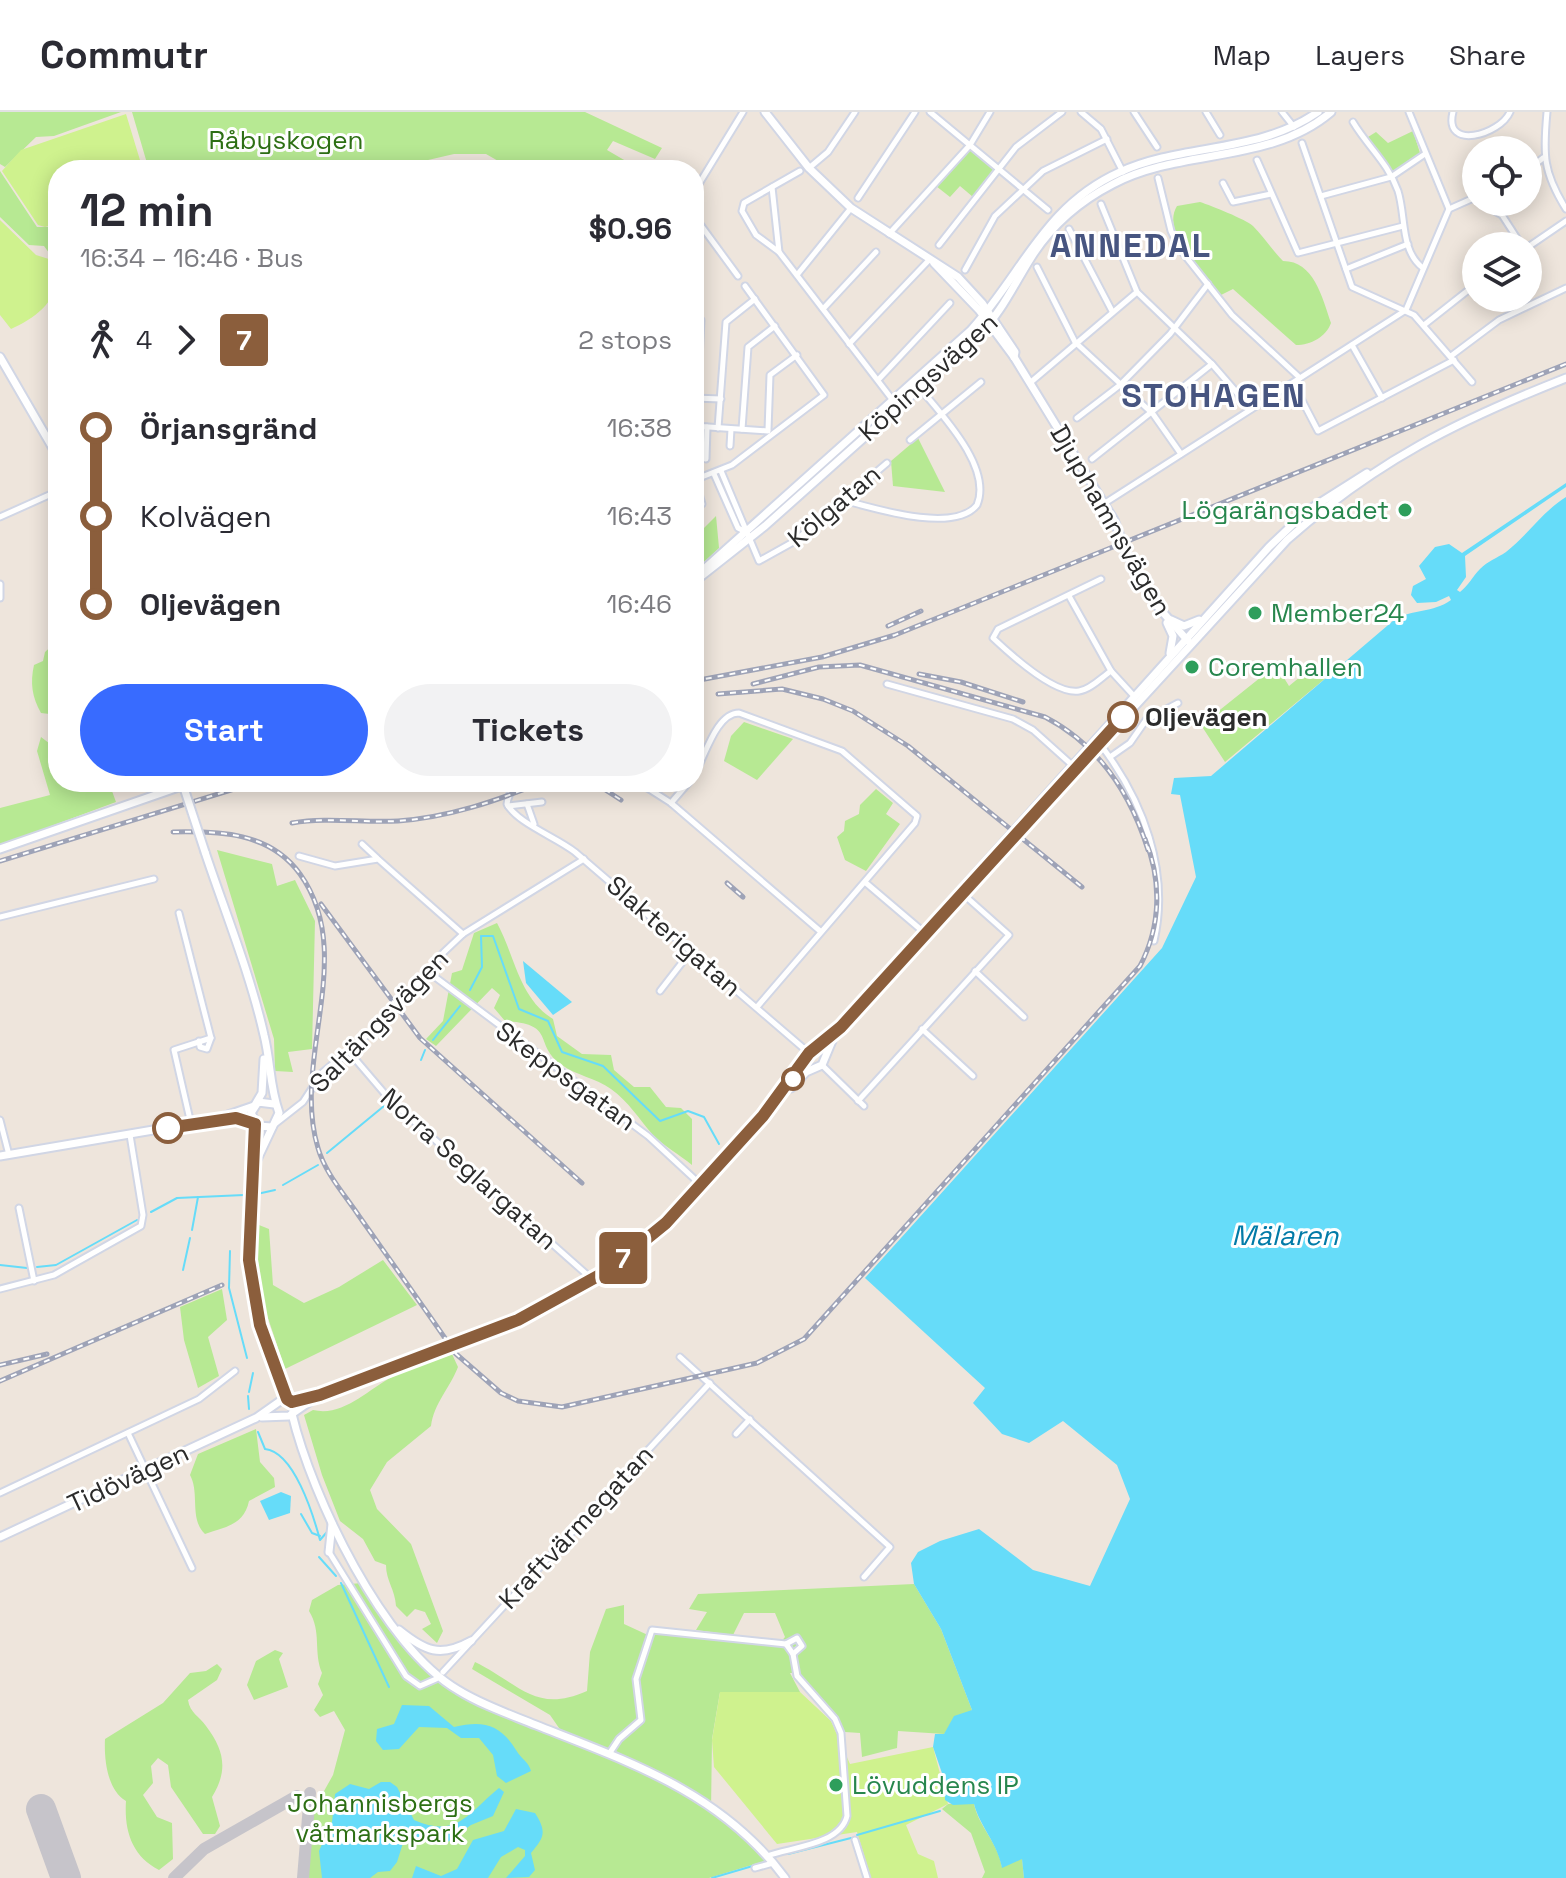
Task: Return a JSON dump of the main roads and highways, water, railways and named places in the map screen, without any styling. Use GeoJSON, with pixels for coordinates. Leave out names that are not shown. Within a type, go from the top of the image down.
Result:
{"type":"FeatureCollection","features":[{"type":"Feature","properties":{"kind":"main road"},"geometry":{"type":"LineString","coordinates":[[765,112],[809,168],[851,208],[958,277],[988,319]]}},
{"type":"Feature","properties":{"kind":"main road","name":"Köpingsvägen"},"geometry":{"type":"LineString","coordinates":[[1297,129],[1318,112]]}},
{"type":"Feature","properties":{"kind":"main road","name":"Köpingsvägen"},"geometry":{"type":"LineString","coordinates":[[988,319],[1025,255],[1056,216],[1086,191],[1124,174],[1297,129],[1331,112]]}},
{"type":"Feature","properties":{"kind":"main road","name":"Köpingsvägen"},"geometry":{"type":"LineString","coordinates":[[704,570],[744,531],[896,404],[978,329],[1045,237],[1061,220],[1124,174]]}},
{"type":"Feature","properties":{"kind":"main road"},"geometry":{"type":"LineString","coordinates":[[930,259],[988,319]]}},
{"type":"Feature","properties":{"kind":"main road"},"geometry":{"type":"LineString","coordinates":[[973,303],[978,316],[978,329],[998,338]]}},
{"type":"Feature","properties":{"kind":"main road"},"geometry":{"type":"LineString","coordinates":[[962,350],[988,319]]}},
{"type":"Feature","properties":{"kind":"main road","name":"Djuphamnsvägen"},"geometry":{"type":"LineString","coordinates":[[988,319],[998,338],[1031,382],[1105,503],[1126,552],[1162,614],[1188,641]]}},
{"type":"Feature","properties":{"kind":"main road","name":"Djuphamnsvägen"},"geometry":{"type":"LineString","coordinates":[[988,319],[1015,352],[1014,357]]}},
{"type":"Feature","properties":{"kind":"main road","name":"Köpingsvägen"},"geometry":{"type":"LineString","coordinates":[[918,385],[962,350],[978,329]]}},
{"type":"Feature","properties":{"kind":"main road"},"geometry":{"type":"LineString","coordinates":[[0,357],[48,440]]}},
{"type":"Feature","properties":{"kind":"main road"},"geometry":{"type":"LineString","coordinates":[[1135,698],[1159,678],[1209,613],[1295,522],[1344,485],[1444,429],[1566,378]]}},
{"type":"Feature","properties":{"kind":"main road","name":"Köpingsvägen"},"geometry":{"type":"LineString","coordinates":[[704,573],[749,539],[896,404]]}},
{"type":"Feature","properties":{"kind":"main road"},"geometry":{"type":"LineString","coordinates":[[1249,570],[1376,469]]}},
{"type":"Feature","properties":{"kind":"main road"},"geometry":{"type":"LineString","coordinates":[[288,1414],[320,1395],[518,1320],[593,1280],[666,1223],[763,1116],[811,1057],[1098,741],[1167,659],[1287,540],[1295,522]]}},
{"type":"Feature","properties":{"kind":"main road"},"geometry":{"type":"LineString","coordinates":[[1162,614],[1184,626],[1209,613]]}},
{"type":"Feature","properties":{"kind":"main road"},"geometry":{"type":"LineString","coordinates":[[1162,614],[1174,640],[1167,659]]}},
{"type":"Feature","properties":{"kind":"main road"},"geometry":{"type":"LineString","coordinates":[[0,849],[162,792]]}},
{"type":"Feature","properties":{"kind":"main road"},"geometry":{"type":"LineString","coordinates":[[192,792],[205,852],[265,1037],[279,1115],[255,1164]]}},
{"type":"Feature","properties":{"kind":"main road"},"geometry":{"type":"LineString","coordinates":[[823,1061],[841,1027]]}},
{"type":"Feature","properties":{"kind":"main road"},"geometry":{"type":"LineString","coordinates":[[265,1037],[262,1093],[254,1106],[255,1164],[249,1210],[249,1260],[260,1325],[288,1414],[332,1521],[391,1625],[418,1660],[457,1690],[664,1777],[705,1800],[767,1856],[785,1878]]}},
{"type":"Feature","properties":{"kind":"main road"},"geometry":{"type":"LineString","coordinates":[[811,1057],[823,1061]]}},
{"type":"Feature","properties":{"kind":"main road"},"geometry":{"type":"LineString","coordinates":[[811,1057],[823,1061]]}},
{"type":"Feature","properties":{"kind":"main road"},"geometry":{"type":"LineString","coordinates":[[4,1156],[192,1125],[264,1100],[275,1104]]}},
{"type":"Feature","properties":{"kind":"main road"},"geometry":{"type":"LineString","coordinates":[[212,1120],[241,1118],[265,1128],[273,1126]]}},
{"type":"Feature","properties":{"kind":"main road","name":"Tidövägen"},"geometry":{"type":"LineString","coordinates":[[0,1537],[256,1418],[284,1402],[320,1395]]}},
{"type":"Feature","properties":{"kind":"main road"},"geometry":{"type":"LineString","coordinates":[[284,1402],[288,1414]]}},
{"type":"Feature","properties":{"kind":"main road","name":"Tidövägen"},"geometry":{"type":"LineString","coordinates":[[256,1418],[288,1414]]}},
{"type":"Feature","properties":{"kind":"main road"},"geometry":{"type":"LineString","coordinates":[[329,1552],[332,1521]]}},
{"type":"Feature","properties":{"kind":"main road"},"geometry":{"type":"LineString","coordinates":[[391,1625],[429,1651],[448,1652],[471,1641]]}},
{"type":"Feature","properties":{"kind":"water","name":"Mälaren"},"geometry":{"type":"Polygon","coordinates":[[[1566,483],[1566,487],[1465,556],[1466,577],[1457,590],[1460,592],[1466,587],[1483,566],[1506,552],[1566,497],[1566,1878],[1024,1878],[1022,1859],[1002,1868],[974,1804],[953,1805],[945,1800],[944,1779],[933,1747],[935,1734],[944,1734],[954,1716],[972,1710],[941,1629],[914,1584],[911,1563],[918,1552],[940,1541],[979,1529],[1033,1570],[1090,1586],[1130,1499],[1117,1465],[1063,1421],[1029,1443],[1002,1434],[973,1403],[985,1388],[865,1278],[1162,948],[1196,877],[1180,795],[1171,794],[1174,778],[1211,776],[1394,620],[1451,600],[1449,596],[1436,602],[1417,603],[1411,595],[1413,586],[1426,579],[1419,566],[1435,547],[1449,544],[1462,553],[1566,483]]]}},
{"type":"Feature","properties":{"kind":"water"},"geometry":{"type":"Polygon","coordinates":[[[523,961],[572,1002],[553,1015],[526,983],[523,961]]]}},
{"type":"Feature","properties":{"kind":"water"},"geometry":{"type":"Polygon","coordinates":[[[281,1492],[291,1496],[290,1513],[269,1520],[260,1501],[281,1492]]]}},
{"type":"Feature","properties":{"kind":"water"},"geometry":{"type":"Polygon","coordinates":[[[402,1705],[429,1706],[454,1727],[482,1724],[497,1729],[510,1741],[531,1771],[506,1783],[497,1776],[493,1755],[479,1738],[461,1738],[447,1728],[419,1727],[399,1749],[383,1750],[376,1741],[377,1729],[394,1724],[402,1705]]]}},
{"type":"Feature","properties":{"kind":"water"},"geometry":{"type":"Polygon","coordinates":[[[381,1782],[390,1782],[397,1787],[414,1820],[429,1825],[452,1825],[471,1814],[499,1788],[504,1792],[493,1816],[471,1825],[445,1844],[418,1839],[403,1843],[397,1862],[390,1871],[378,1872],[370,1878],[322,1878],[319,1851],[332,1822],[335,1794],[350,1784],[369,1789],[381,1782]]]}},
{"type":"Feature","properties":{"kind":"water"},"geometry":{"type":"Polygon","coordinates":[[[516,1809],[535,1813],[543,1830],[531,1853],[535,1870],[529,1877],[506,1878],[525,1856],[525,1850],[518,1847],[501,1857],[488,1878],[412,1878],[416,1866],[441,1876],[457,1869],[473,1840],[504,1831],[516,1809]]]}},
{"type":"Feature","properties":{"kind":"waterway"},"geometry":{"type":"LineString","coordinates":[[470,990],[482,967],[481,936],[493,936],[519,1009],[548,1021],[562,1052],[603,1066],[660,1121],[688,1111],[704,1117],[719,1144]]}},
{"type":"Feature","properties":{"kind":"waterway"},"geometry":{"type":"LineString","coordinates":[[433,1040],[460,1006]]}},
{"type":"Feature","properties":{"kind":"waterway"},"geometry":{"type":"LineString","coordinates":[[421,1060],[425,1050]]}},
{"type":"Feature","properties":{"kind":"waterway"},"geometry":{"type":"LineString","coordinates":[[327,1153],[384,1106]]}},
{"type":"Feature","properties":{"kind":"waterway"},"geometry":{"type":"LineString","coordinates":[[283,1185],[318,1165]]}},
{"type":"Feature","properties":{"kind":"waterway"},"geometry":{"type":"LineString","coordinates":[[257,1194],[275,1190]]}},
{"type":"Feature","properties":{"kind":"waterway"},"geometry":{"type":"LineString","coordinates":[[151,1212],[177,1198],[244,1195]]}},
{"type":"Feature","properties":{"kind":"waterway"},"geometry":{"type":"LineString","coordinates":[[192,1230],[198,1197]]}},
{"type":"Feature","properties":{"kind":"waterway"},"geometry":{"type":"LineString","coordinates":[[37,1267],[56,1265],[137,1220]]}},
{"type":"Feature","properties":{"kind":"waterway"},"geometry":{"type":"LineString","coordinates":[[183,1270],[190,1238]]}},
{"type":"Feature","properties":{"kind":"waterway"},"geometry":{"type":"LineString","coordinates":[[230,1251],[229,1288],[247,1358]]}},
{"type":"Feature","properties":{"kind":"waterway"},"geometry":{"type":"LineString","coordinates":[[0,1265],[27,1268]]}},
{"type":"Feature","properties":{"kind":"waterway"},"geometry":{"type":"LineString","coordinates":[[249,1392],[253,1373]]}},
{"type":"Feature","properties":{"kind":"waterway"},"geometry":{"type":"LineString","coordinates":[[248,1396],[249,1409]]}},
{"type":"Feature","properties":{"kind":"waterway"},"geometry":{"type":"LineString","coordinates":[[258,1432],[265,1449],[285,1461],[293,1472],[320,1540],[327,1532]]}},
{"type":"Feature","properties":{"kind":"waterway"},"geometry":{"type":"LineString","coordinates":[[301,1514],[312,1533],[320,1536]]}},
{"type":"Feature","properties":{"kind":"waterway"},"geometry":{"type":"LineString","coordinates":[[319,1557],[336,1576]]}},
{"type":"Feature","properties":{"kind":"waterway"},"geometry":{"type":"LineString","coordinates":[[341,1583],[389,1687]]}},
{"type":"Feature","properties":{"kind":"waterway"},"geometry":{"type":"LineString","coordinates":[[857,1835],[940,1811]]}},
{"type":"Feature","properties":{"kind":"waterway"},"geometry":{"type":"LineString","coordinates":[[788,1854],[851,1838]]}},
{"type":"Feature","properties":{"kind":"waterway"},"geometry":{"type":"LineString","coordinates":[[712,1878],[766,1862]]}},
{"type":"Feature","properties":{"kind":"railway"},"geometry":{"type":"LineString","coordinates":[[704,679],[822,657],[895,635],[1566,364]]}},
{"type":"Feature","properties":{"kind":"railway"},"geometry":{"type":"LineString","coordinates":[[888,626],[921,611]]}},
{"type":"Feature","properties":{"kind":"railway"},"geometry":{"type":"LineString","coordinates":[[753,684],[819,667],[860,665],[1045,717],[1081,741],[1110,772],[1132,809],[1148,850]]}},
{"type":"Feature","properties":{"kind":"railway"},"geometry":{"type":"LineString","coordinates":[[919,674],[961,682],[1023,702]]}},
{"type":"Feature","properties":{"kind":"railway"},"geometry":{"type":"LineString","coordinates":[[718,694],[782,689],[823,699],[853,711],[908,746],[1082,887]]}},
{"type":"Feature","properties":{"kind":"railway"},"geometry":{"type":"LineString","coordinates":[[0,861],[224,792]]}},
{"type":"Feature","properties":{"kind":"railway"},"geometry":{"type":"LineString","coordinates":[[292,823],[417,819],[472,807],[518,792]]}},
{"type":"Feature","properties":{"kind":"railway"},"geometry":{"type":"LineString","coordinates":[[609,792],[621,800]]}},
{"type":"Feature","properties":{"kind":"railway"},"geometry":{"type":"LineString","coordinates":[[173,832],[208,832],[259,842],[288,860],[300,874],[316,905],[323,938],[324,973],[312,1079],[312,1114],[318,1148],[336,1184],[447,1341]]}},
{"type":"Feature","properties":{"kind":"railway"},"geometry":{"type":"LineString","coordinates":[[455,1353],[501,1393],[518,1401],[562,1407],[757,1363],[804,1339],[1140,966],[1152,935],[1157,903],[1154,871],[1145,839]]}},
{"type":"Feature","properties":{"kind":"railway"},"geometry":{"type":"LineString","coordinates":[[727,883],[743,897]]}},
{"type":"Feature","properties":{"kind":"railway"},"geometry":{"type":"LineString","coordinates":[[321,904],[420,1038],[582,1183]]}},
{"type":"Feature","properties":{"kind":"railway"},"geometry":{"type":"LineString","coordinates":[[0,1381],[222,1285]]}},
{"type":"Feature","properties":{"kind":"railway"},"geometry":{"type":"LineString","coordinates":[[0,1365],[47,1354]]}},
{"type":"Feature","properties":{"kind":"place","name":"Lögarängsbadet"},"geometry":{"type":"Point","coordinates":[1405,510]}},
{"type":"Feature","properties":{"kind":"place","name":"Member24"},"geometry":{"type":"Point","coordinates":[1255,613]}},
{"type":"Feature","properties":{"kind":"place","name":"Coremhallen"},"geometry":{"type":"Point","coordinates":[1192,667]}},
{"type":"Feature","properties":{"kind":"place","name":"Oljevägen"},"geometry":{"type":"Point","coordinates":[1123,717]}},
{"type":"Feature","properties":{"kind":"place","name":"Lövuddens IP"},"geometry":{"type":"Point","coordinates":[836,1785]}},
{"type":"Feature","properties":{"kind":"district","name":"ANNEDAL"},"geometry":{"type":"Point","coordinates":[1131,245]}},
{"type":"Feature","properties":{"kind":"district","name":"STOHAGEN"},"geometry":{"type":"Point","coordinates":[1214,395]}},
{"type":"Feature","properties":{"kind":"park label","name":"Råbyskogen"},"geometry":{"type":"Point","coordinates":[286,140]}},
{"type":"Feature","properties":{"kind":"park label","name":"Johannisbergs våtmarkspark"},"geometry":{"type":"Point","coordinates":[380,1818]}}]}
